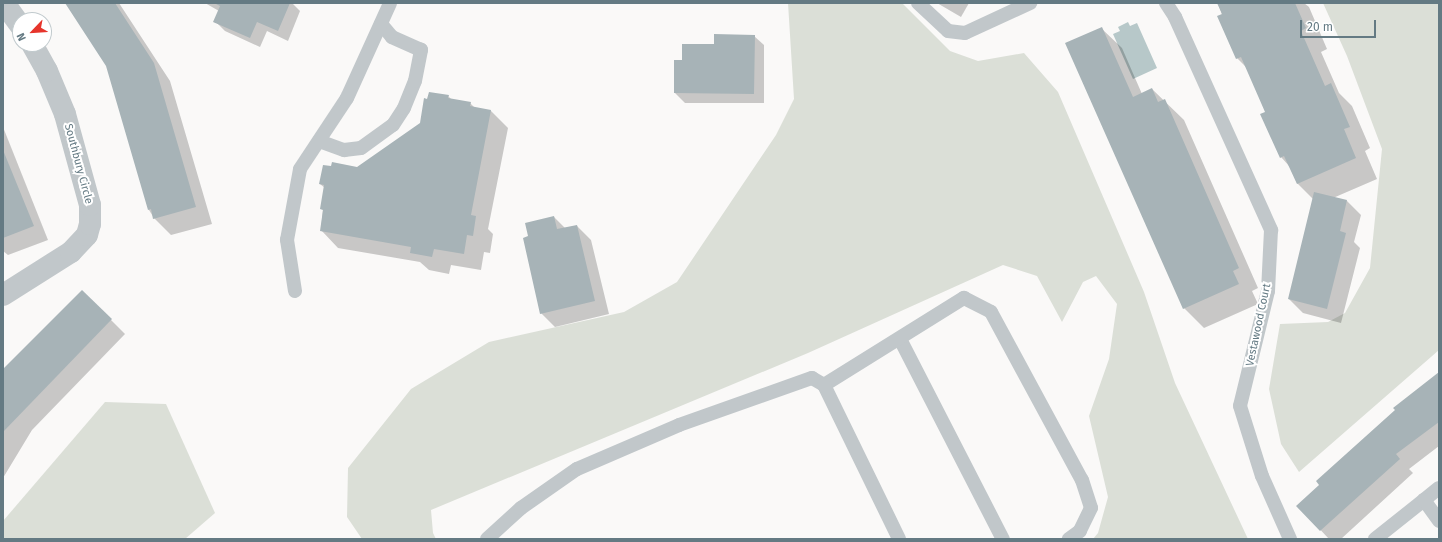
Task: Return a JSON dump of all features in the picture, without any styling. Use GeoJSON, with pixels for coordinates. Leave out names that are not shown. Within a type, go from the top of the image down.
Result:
{"type":"FeatureCollection","features":[{"type":"Feature","properties":{"kind":"street"},"geometry":{"type":"LineString","coordinates":[[4,3],[12,14]]}},
{"type":"Feature","properties":{"kind":"street","name":"Southbury Circle"},"geometry":{"type":"LineString","coordinates":[[3,295],[71,252],[87,235],[90,224],[90,205],[65,114],[47,71],[36,52]]}},
{"type":"Feature","properties":{"kind":"lane"},"geometry":{"type":"LineString","coordinates":[[295,291],[288,240],[300,169],[348,98],[390,3]]}},
{"type":"Feature","properties":{"kind":"lane"},"geometry":{"type":"LineString","coordinates":[[918,3],[948,31],[966,33],[1030,3]]}},
{"type":"Feature","properties":{"kind":"lane","name":"Vestawood Court"},"geometry":{"type":"LineString","coordinates":[[1166,3],[1175,17],[1271,230],[1268,291],[1240,406],[1262,476],[1290,539]]}},
{"type":"Feature","properties":{"kind":"lane"},"geometry":{"type":"LineString","coordinates":[[319,141],[344,150],[361,148],[393,125],[404,108],[415,81],[421,50],[397,40],[381,24]]}},
{"type":"Feature","properties":{"kind":"lane"},"geometry":{"type":"LineString","coordinates":[[824,385],[964,298],[991,312],[1082,480],[1091,508],[1080,531],[1069,539]]}},
{"type":"Feature","properties":{"kind":"lane"},"geometry":{"type":"LineString","coordinates":[[900,339],[1003,539]]}},
{"type":"Feature","properties":{"kind":"lane"},"geometry":{"type":"LineString","coordinates":[[487,539],[521,508],[577,469],[679,425],[812,378],[824,385],[899,539]]}},
{"type":"Feature","properties":{"kind":"lane"},"geometry":{"type":"LineString","coordinates":[[1375,539],[1439,488]]}},
{"type":"Feature","properties":{"kind":"lane"},"geometry":{"type":"LineString","coordinates":[[1424,500],[1439,521]]}},
{"type":"Feature","properties":{"kind":"shaded area"},"geometry":{"type":"Polygon","coordinates":[[[788,3],[902,3],[950,51],[978,61],[1024,53],[1058,92],[1144,292],[1175,383],[1248,539],[1093,539],[1098,533],[1108,497],[1089,416],[1109,359],[1117,304],[1096,276],[1083,282],[1062,322],[1037,276],[1003,265],[808,353],[431,510],[433,533],[436,539],[362,539],[347,517],[348,468],[411,389],[489,342],[624,312],[677,282],[776,135],[794,99],[788,3]]]}},
{"type":"Feature","properties":{"kind":"shaded area"},"geometry":{"type":"Polygon","coordinates":[[[1323,3],[1439,3],[1439,350],[1299,472],[1281,444],[1269,389],[1280,324],[1328,322],[1345,313],[1370,268],[1382,149],[1347,56],[1323,3]]]}},
{"type":"Feature","properties":{"kind":"shaded area"},"geometry":{"type":"Polygon","coordinates":[[[1128,22],[1130,26],[1137,23],[1157,68],[1133,79],[1113,34],[1120,31],[1118,27],[1128,22]]]}},
{"type":"Feature","properties":{"kind":"shaded area"},"geometry":{"type":"Polygon","coordinates":[[[105,402],[166,404],[215,513],[185,539],[3,539],[3,521],[105,402]]]}},
{"type":"Feature","properties":{"kind":"building"},"geometry":{"type":"Polygon","coordinates":[[[65,3],[115,3],[154,63],[196,207],[153,219],[151,209],[148,210],[106,66],[65,3]]]}},
{"type":"Feature","properties":{"kind":"building"},"geometry":{"type":"Polygon","coordinates":[[[214,3],[290,3],[278,31],[257,22],[250,38],[213,22],[220,6],[214,3]]]}},
{"type":"Feature","properties":{"kind":"building"},"geometry":{"type":"Polygon","coordinates":[[[1217,3],[1295,3],[1306,28],[1301,31],[1325,86],[1331,83],[1350,127],[1344,129],[1356,158],[1297,184],[1284,156],[1280,158],[1260,114],[1265,112],[1241,57],[1236,59],[1217,16],[1222,14],[1217,3]]]}},
{"type":"Feature","properties":{"kind":"building"},"geometry":{"type":"Polygon","coordinates":[[[1102,27],[1133,97],[1152,88],[1158,102],[1165,99],[1239,268],[1233,271],[1239,284],[1183,309],[1065,43],[1102,27]]]}},
{"type":"Feature","properties":{"kind":"building"},"geometry":{"type":"Polygon","coordinates":[[[714,34],[755,35],[754,94],[674,93],[674,60],[682,60],[682,44],[714,44],[714,34]]]}},
{"type":"Feature","properties":{"kind":"building"},"geometry":{"type":"Polygon","coordinates":[[[429,92],[449,95],[448,98],[471,102],[470,106],[491,110],[471,215],[476,216],[473,236],[467,235],[464,254],[434,249],[432,257],[410,253],[411,247],[320,231],[323,210],[320,209],[324,185],[319,184],[323,165],[331,166],[332,162],[357,167],[420,123],[424,98],[427,99],[429,92]]]}},
{"type":"Feature","properties":{"kind":"building"},"geometry":{"type":"Polygon","coordinates":[[[3,150],[34,226],[3,238],[3,150]]]}},
{"type":"Feature","properties":{"kind":"building"},"geometry":{"type":"Polygon","coordinates":[[[1314,192],[1347,200],[1340,231],[1346,233],[1327,309],[1288,299],[1314,192]]]}},
{"type":"Feature","properties":{"kind":"building"},"geometry":{"type":"Polygon","coordinates":[[[554,216],[557,229],[577,225],[595,301],[540,314],[523,238],[528,236],[525,223],[554,216]]]}},
{"type":"Feature","properties":{"kind":"building"},"geometry":{"type":"Polygon","coordinates":[[[82,290],[112,319],[3,432],[3,369],[82,290]]]}},
{"type":"Feature","properties":{"kind":"building"},"geometry":{"type":"Polygon","coordinates":[[[1439,372],[1439,422],[1396,454],[1400,459],[1320,531],[1296,506],[1319,485],[1316,481],[1395,410],[1393,408],[1439,372]]]}}]}
